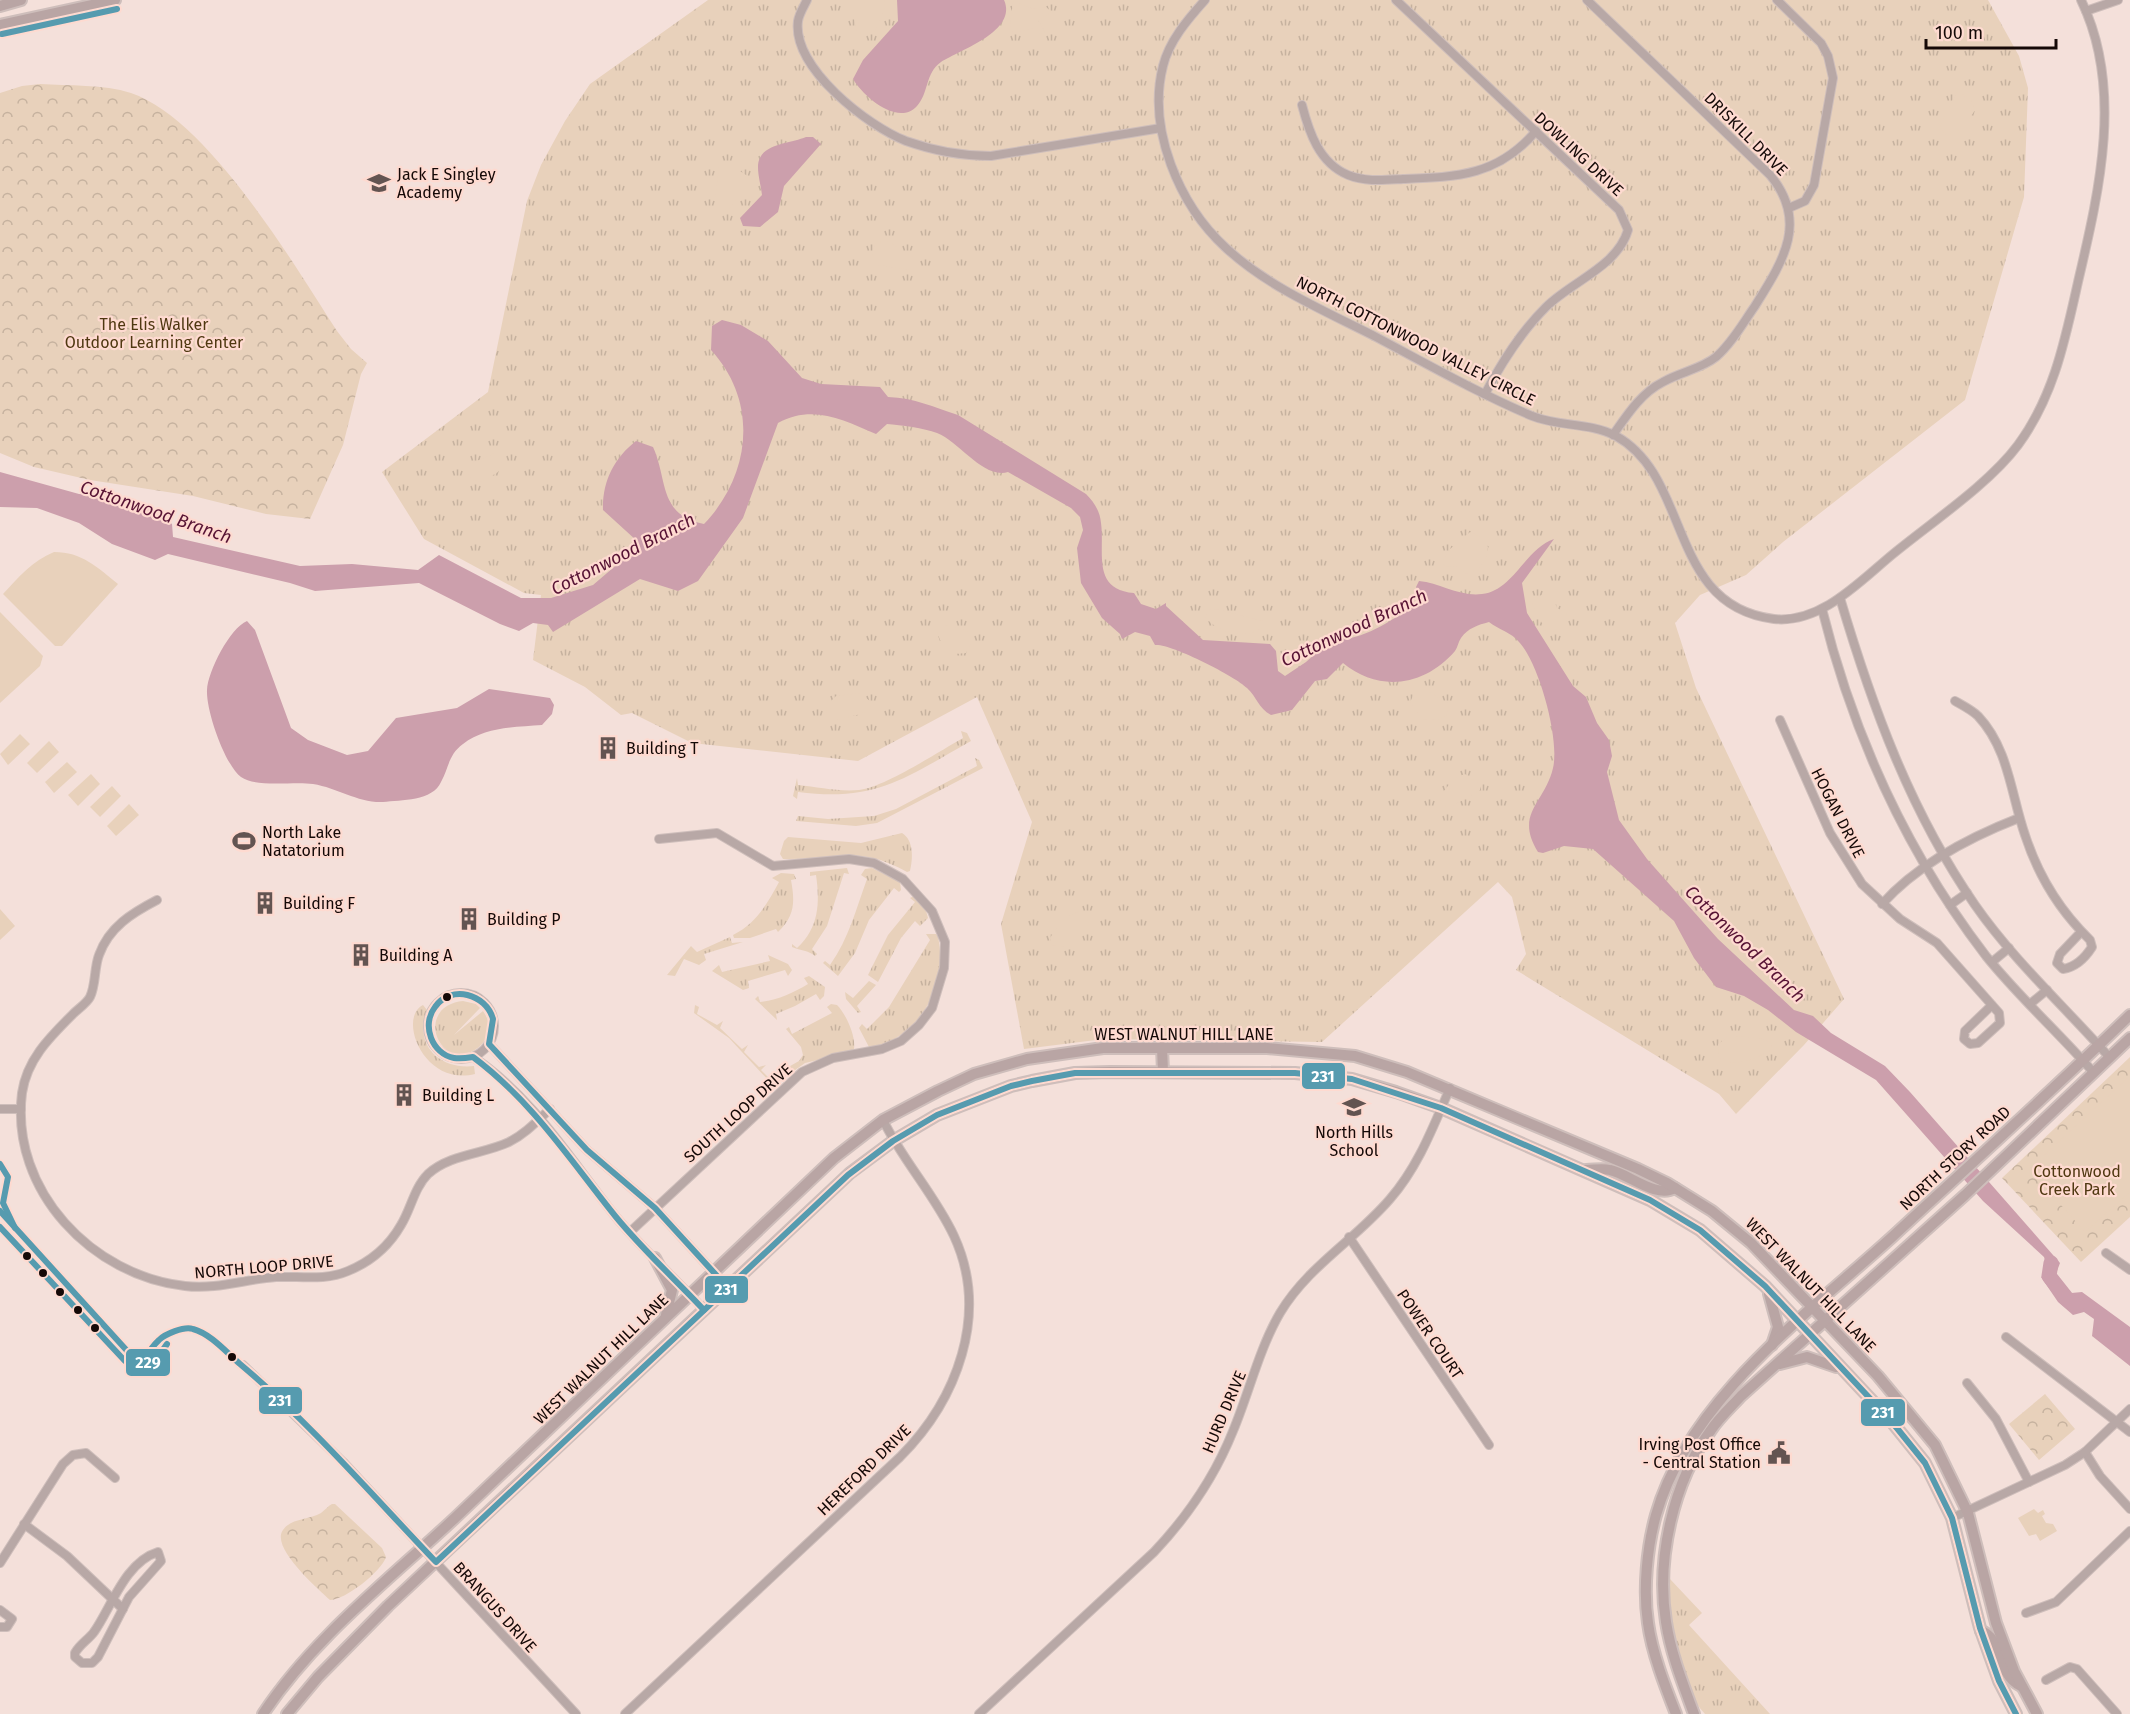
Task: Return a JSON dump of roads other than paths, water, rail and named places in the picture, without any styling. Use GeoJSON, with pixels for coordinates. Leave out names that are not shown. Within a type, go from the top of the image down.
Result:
{"type":"FeatureCollection","features":[{"type":"Feature","properties":{"kind":"main road"},"geometry":{"type":"LineString","coordinates":[[0,6],[21,0]]}},
{"type":"Feature","properties":{"kind":"main road"},"geometry":{"type":"LineString","coordinates":[[0,25],[115,0]]}},
{"type":"Feature","properties":{"kind":"main road","name":"NORTH STORY ROAD"},"geometry":{"type":"LineString","coordinates":[[1676,1714],[1648,1623],[1650,1548],[1656,1515],[1676,1466],[1705,1418],[1813,1306],[1888,1240],[2130,1015]]}},
{"type":"Feature","properties":{"kind":"main road","name":"NORTH STORY ROAD"},"geometry":{"type":"LineString","coordinates":[[1694,1714],[1673,1655],[1666,1621],[1663,1580],[1676,1504],[1688,1471],[1710,1430],[1741,1396],[1965,1194],[2130,1038]]}},
{"type":"Feature","properties":{"kind":"main road"},"geometry":{"type":"LineString","coordinates":[[1162,1047],[1162,1072]]}},
{"type":"Feature","properties":{"kind":"main road","name":"WEST WALNUT HILL LANE"},"geometry":{"type":"LineString","coordinates":[[263,1714],[304,1658],[423,1549],[834,1158],[883,1120],[975,1074],[1027,1059],[1092,1049],[1162,1047],[1267,1048],[1355,1056],[1450,1088],[1675,1188],[1732,1226],[1813,1306],[1878,1376],[1930,1438],[1948,1467],[1968,1513],[1996,1623],[2021,1686],[2037,1714]]}},
{"type":"Feature","properties":{"kind":"main road","name":"WEST WALNUT HILL LANE"},"geometry":{"type":"LineString","coordinates":[[287,1714],[346,1647],[848,1175],[893,1141],[956,1106],[1011,1086],[1075,1074],[1162,1072],[1295,1073],[1352,1079],[1441,1108],[1650,1200],[1684,1219],[1724,1248],[1765,1286],[1915,1449],[1938,1486],[1952,1518],[1981,1631],[1999,1681],[2016,1714]]}},
{"type":"Feature","properties":{"kind":"main road"},"geometry":{"type":"LineString","coordinates":[[1582,1170],[1607,1169],[1658,1190],[1667,1191],[1675,1188]]}},
{"type":"Feature","properties":{"kind":"main road"},"geometry":{"type":"LineString","coordinates":[[1888,1240],[1899,1252]]}},
{"type":"Feature","properties":{"kind":"main road"},"geometry":{"type":"LineString","coordinates":[[655,1257],[672,1290],[671,1302],[664,1319]]}},
{"type":"Feature","properties":{"kind":"main road"},"geometry":{"type":"LineString","coordinates":[[1765,1286],[1776,1311],[1778,1325],[1771,1348]]}},
{"type":"Feature","properties":{"kind":"main road"},"geometry":{"type":"LineString","coordinates":[[1774,1366],[1807,1357],[1828,1362],[1844,1371]]}},
{"type":"Feature","properties":{"kind":"main road"},"geometry":{"type":"LineString","coordinates":[[1676,1466],[1688,1471]]}},
{"type":"Feature","properties":{"kind":"main road"},"geometry":{"type":"LineString","coordinates":[[1981,1631],[1991,1638],[2007,1677],[2021,1686]]}},
{"type":"Feature","properties":{"kind":"main road"},"geometry":{"type":"LineString","coordinates":[[1657,1658],[1673,1655]]}},
{"type":"Feature","properties":{"kind":"street"},"geometry":{"type":"LineString","coordinates":[[807,0],[798,21],[799,37],[806,57],[846,103],[875,125],[904,140],[935,150],[967,156],[991,156],[1161,128]]}},
{"type":"Feature","properties":{"kind":"street","name":"NORTH COTTONWOOD VALLEY CIRCLE"},"geometry":{"type":"LineString","coordinates":[[1204,0],[1171,44],[1163,65],[1159,99],[1161,128],[1172,166],[1183,193],[1211,233],[1236,257],[1315,305],[1485,394],[1536,418],[1590,426],[1629,444],[1653,473],[1701,576],[1721,597],[1751,613],[1776,619],[1802,617],[1840,598],[2004,461],[2041,409],[2053,380],[2093,216],[2104,136],[2101,63],[2086,11],[2080,0]]}},
{"type":"Feature","properties":{"kind":"street","name":"DOWLING DRIVE"},"geometry":{"type":"LineString","coordinates":[[1396,0],[1619,210],[1628,230],[1617,254],[1547,306],[1524,331],[1507,354],[1485,394]]}},
{"type":"Feature","properties":{"kind":"street","name":"DRISKILL DRIVE"},"geometry":{"type":"LineString","coordinates":[[1587,0],[1745,148],[1783,191],[1790,208]]}},
{"type":"Feature","properties":{"kind":"street"},"geometry":{"type":"LineString","coordinates":[[1613,435],[1629,410],[1661,382],[1710,361],[1736,335],[1776,273],[1790,233],[1790,208],[1805,201],[1814,185],[1833,78],[1828,56],[1821,43],[1777,0]]}},
{"type":"Feature","properties":{"kind":"street"},"geometry":{"type":"LineString","coordinates":[[2086,11],[2118,0]]}},
{"type":"Feature","properties":{"kind":"street"},"geometry":{"type":"LineString","coordinates":[[1302,105],[1315,146],[1334,166],[1347,175],[1368,180],[1474,174],[1519,151],[1536,131]]}},
{"type":"Feature","properties":{"kind":"street"},"geometry":{"type":"LineString","coordinates":[[1840,598],[1883,732],[1895,762],[1944,855],[1967,893],[2009,948],[2110,1058]]}},
{"type":"Feature","properties":{"kind":"street"},"geometry":{"type":"LineString","coordinates":[[1822,609],[1846,694],[1865,747],[1926,867],[1950,905],[1992,962],[2094,1073]]}},
{"type":"Feature","properties":{"kind":"street"},"geometry":{"type":"LineString","coordinates":[[1955,701],[1978,716],[1993,738],[2007,767],[2019,818],[2042,876],[2052,894],[2081,932],[2090,940],[2092,947],[2072,968],[2063,969],[2057,963],[2060,954],[2081,932]]}},
{"type":"Feature","properties":{"kind":"street","name":"HOGAN DRIVE"},"geometry":{"type":"LineString","coordinates":[[1780,720],[1836,843],[1862,884],[1882,904],[1937,943],[1975,983],[1992,1005]]}},
{"type":"Feature","properties":{"kind":"street"},"geometry":{"type":"LineString","coordinates":[[1882,904],[1908,878],[1944,855],[1994,828],[2019,818]]}},
{"type":"Feature","properties":{"kind":"street","name":"SOUTH LOOP DRIVE"},"geometry":{"type":"LineString","coordinates":[[630,1232],[802,1072],[833,1058],[882,1049],[901,1041],[919,1025],[932,1008],[940,988],[944,968],[945,942],[932,910],[903,879],[874,863],[849,859],[772,866],[717,833],[659,839]]}},
{"type":"Feature","properties":{"kind":"street"},"geometry":{"type":"LineString","coordinates":[[1950,905],[1967,893]]}},
{"type":"Feature","properties":{"kind":"street","name":"NORTH LOOP DRIVE"},"geometry":{"type":"LineString","coordinates":[[157,900],[130,914],[110,932],[99,955],[90,998],[43,1043],[26,1074],[21,1109],[27,1153],[47,1200],[71,1231],[112,1264],[163,1283],[208,1287],[276,1278],[329,1277],[366,1263],[382,1250],[402,1225],[414,1195],[429,1174],[457,1158],[507,1143],[523,1134],[550,1109]]}},
{"type":"Feature","properties":{"kind":"street"},"geometry":{"type":"LineString","coordinates":[[1992,962],[2009,948]]}},
{"type":"Feature","properties":{"kind":"street"},"geometry":{"type":"LineString","coordinates":[[2030,1004],[2047,990]]}},
{"type":"Feature","properties":{"kind":"street"},"geometry":{"type":"LineString","coordinates":[[473,1058],[489,1044],[494,1023],[491,1013],[481,1000],[466,994],[456,994],[437,1004],[428,1023],[433,1045],[451,1058],[473,1058],[492,1070],[540,1118],[630,1232],[704,1310]]}},
{"type":"Feature","properties":{"kind":"street"},"geometry":{"type":"LineString","coordinates":[[1992,1005],[1999,1013],[2000,1023],[1978,1043],[1970,1044],[1964,1039],[1965,1031],[1992,1005]]}},
{"type":"Feature","properties":{"kind":"street"},"geometry":{"type":"LineString","coordinates":[[489,1044],[587,1150],[655,1208],[728,1288]]}},
{"type":"Feature","properties":{"kind":"street","name":"HURD DRIVE"},"geometry":{"type":"LineString","coordinates":[[979,1714],[1154,1552],[1178,1524],[1210,1477],[1232,1434],[1280,1313],[1312,1271],[1377,1213],[1400,1187],[1421,1152],[1450,1088]]}},
{"type":"Feature","properties":{"kind":"street"},"geometry":{"type":"LineString","coordinates":[[0,1109],[21,1109]]}},
{"type":"Feature","properties":{"kind":"street","name":"HEREFORD DRIVE"},"geometry":{"type":"LineString","coordinates":[[625,1714],[921,1436],[951,1388],[969,1327],[968,1294],[962,1261],[955,1238],[941,1211],[893,1141],[883,1120]]}},
{"type":"Feature","properties":{"kind":"street","name":"POWER COURT"},"geometry":{"type":"LineString","coordinates":[[1349,1237],[1489,1445]]}},
{"type":"Feature","properties":{"kind":"street"},"geometry":{"type":"LineString","coordinates":[[2106,1253],[2130,1270]]}},
{"type":"Feature","properties":{"kind":"street"},"geometry":{"type":"LineString","coordinates":[[2006,1337],[2130,1431]]}},
{"type":"Feature","properties":{"kind":"street","name":"BRANGUS DRIVE"},"geometry":{"type":"LineString","coordinates":[[243,1365],[303,1422],[576,1714]]}},
{"type":"Feature","properties":{"kind":"street"},"geometry":{"type":"LineString","coordinates":[[1967,1383],[1996,1419],[2029,1482]]}},
{"type":"Feature","properties":{"kind":"street"},"geometry":{"type":"LineString","coordinates":[[1952,1518],[1968,1513],[2085,1452],[2130,1410]]}},
{"type":"Feature","properties":{"kind":"street"},"geometry":{"type":"LineString","coordinates":[[2085,1452],[2100,1476],[2130,1509]]}},
{"type":"Feature","properties":{"kind":"street"},"geometry":{"type":"LineString","coordinates":[[0,1563],[63,1464],[73,1455],[86,1454],[115,1478]]}},
{"type":"Feature","properties":{"kind":"street"},"geometry":{"type":"LineString","coordinates":[[24,1524],[67,1556],[123,1609]]}},
{"type":"Feature","properties":{"kind":"street"},"geometry":{"type":"LineString","coordinates":[[2026,1613],[2056,1602],[2130,1531]]}},
{"type":"Feature","properties":{"kind":"street"},"geometry":{"type":"LineString","coordinates":[[154,1553],[160,1554],[161,1561],[123,1609],[98,1658],[88,1664],[77,1659],[75,1653],[93,1634],[111,1598],[148,1557],[154,1553]]}},
{"type":"Feature","properties":{"kind":"street"},"geometry":{"type":"LineString","coordinates":[[0,1610],[12,1619],[7,1628],[0,1626]]}},
{"type":"Feature","properties":{"kind":"street"},"geometry":{"type":"LineString","coordinates":[[2046,1680],[2070,1667],[2077,1669],[2117,1714]]}},
{"type":"Feature","properties":{"kind":"waterway","name":"Cottonwood Branch"},"geometry":{"type":"LineString","coordinates":[[2051,1263],[2049,1276],[2068,1300],[2077,1305]]}},
{"type":"Feature","properties":{"kind":"place","name":"Jack E Singley Academy"},"geometry":{"type":"Point","coordinates":[379,183]}},
{"type":"Feature","properties":{"kind":"place","name":"Building T"},"geometry":{"type":"Point","coordinates":[608,748]}},
{"type":"Feature","properties":{"kind":"place","name":"North Lake Natatorium"},"geometry":{"type":"Point","coordinates":[244,841]}},
{"type":"Feature","properties":{"kind":"place","name":"Building F"},"geometry":{"type":"Point","coordinates":[265,903]}},
{"type":"Feature","properties":{"kind":"place","name":"Building P"},"geometry":{"type":"Point","coordinates":[469,919]}},
{"type":"Feature","properties":{"kind":"place","name":"Building A"},"geometry":{"type":"Point","coordinates":[361,955]}},
{"type":"Feature","properties":{"kind":"place","name":"Building L"},"geometry":{"type":"Point","coordinates":[404,1095]}},
{"type":"Feature","properties":{"kind":"place","name":"North Hills School"},"geometry":{"type":"Point","coordinates":[1354,1107]}},
{"type":"Feature","properties":{"kind":"place","name":"Irving Post Office - Central Station"},"geometry":{"type":"Point","coordinates":[1779,1453]}},
{"type":"Feature","properties":{"kind":"park label","name":"The Elis Walker Outdoor Learning Center"},"geometry":{"type":"Point","coordinates":[154,333]}},
{"type":"Feature","properties":{"kind":"park label","name":"Cottonwood Creek Park"},"geometry":{"type":"Point","coordinates":[2077,1180]}}]}
